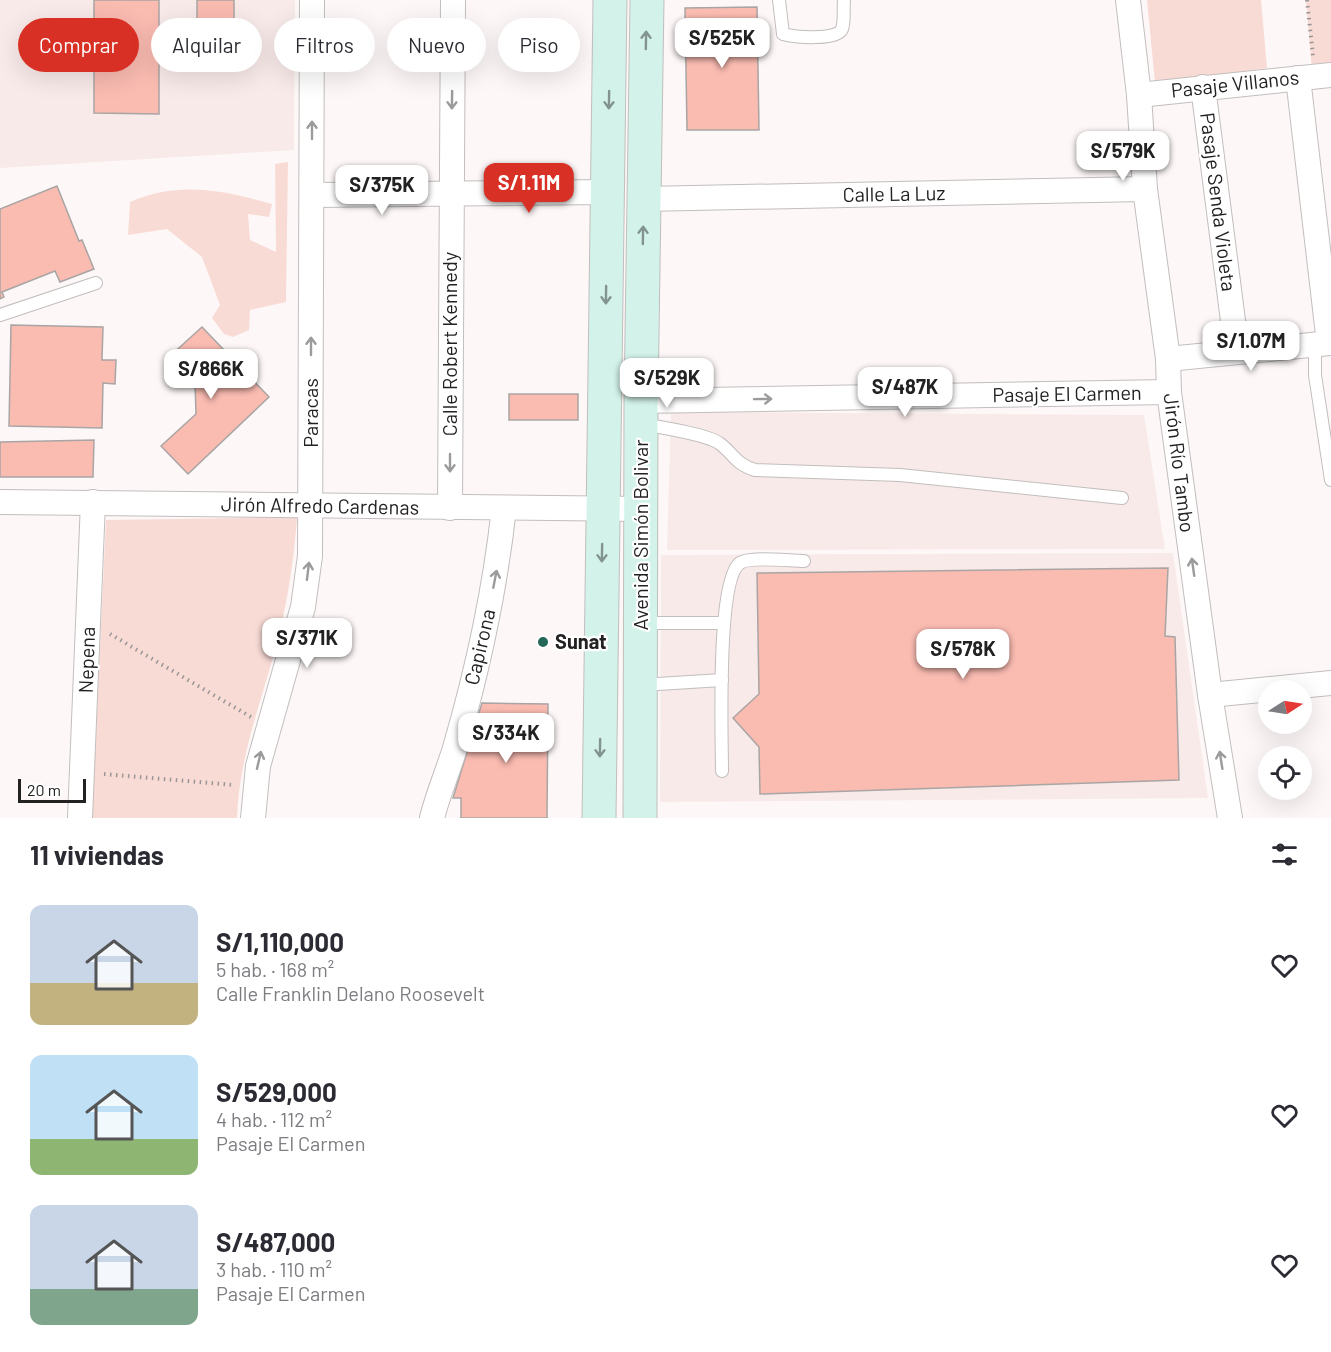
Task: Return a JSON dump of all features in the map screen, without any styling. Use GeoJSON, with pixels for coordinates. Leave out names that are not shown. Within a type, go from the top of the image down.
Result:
{"type":"FeatureCollection","features":[{"type":"Feature","properties":{"kind":"main road","name":"Avenida Simón Bolivar"},"geometry":{"type":"LineString","coordinates":[[599,818],[610,0]]}},
{"type":"Feature","properties":{"kind":"main road","name":"Avenida Simón Bolivar"},"geometry":{"type":"LineString","coordinates":[[640,818],[641,413],[647,0]]}},
{"type":"Feature","properties":{"kind":"street","name":"Paracas"},"geometry":{"type":"LineString","coordinates":[[253,818],[258,766],[267,727],[303,608],[310,556],[312,507],[312,0]]}},
{"type":"Feature","properties":{"kind":"street","name":"Calle Robert Kennedy"},"geometry":{"type":"LineString","coordinates":[[450,508],[453,0]]}},
{"type":"Feature","properties":{"kind":"street"},"geometry":{"type":"LineString","coordinates":[[647,0],[661,0]]}},
{"type":"Feature","properties":{"kind":"street","name":"Jirón Río Tambo"},"geometry":{"type":"LineString","coordinates":[[1128,0],[1139,95],[1145,189],[1168,359],[1169,392],[1210,695],[1230,818]]}},
{"type":"Feature","properties":{"kind":"street"},"geometry":{"type":"LineString","coordinates":[[1168,359],[1325,344],[1314,73]]}},
{"type":"Feature","properties":{"kind":"street","name":"Pasaje Villanos"},"geometry":{"type":"LineString","coordinates":[[1139,95],[1314,73]]}},
{"type":"Feature","properties":{"kind":"street","name":"Pasaje Senda Violeta"},"geometry":{"type":"LineString","coordinates":[[1203,87],[1237,352]]}},
{"type":"Feature","properties":{"kind":"street","name":"Calle La Luz"},"geometry":{"type":"LineString","coordinates":[[644,199],[1145,189]]}},
{"type":"Feature","properties":{"kind":"street"},"geometry":{"type":"LineString","coordinates":[[312,195],[607,192]]}},
{"type":"Feature","properties":{"kind":"street","name":"Pasaje El Carmen"},"geometry":{"type":"LineString","coordinates":[[641,413],[1169,392]]}},
{"type":"Feature","properties":{"kind":"street","name":"Jirón Alfredo Cardenas"},"geometry":{"type":"LineString","coordinates":[[0,502],[641,509]]}},
{"type":"Feature","properties":{"kind":"street","name":"Nepena"},"geometry":{"type":"LineString","coordinates":[[80,818],[93,502]]}},
{"type":"Feature","properties":{"kind":"street","name":"Capirona"},"geometry":{"type":"LineString","coordinates":[[432,818],[454,748],[484,629],[496,575],[504,508]]}},
{"type":"Feature","properties":{"kind":"street"},"geometry":{"type":"LineString","coordinates":[[1210,695],[1331,683]]}},
{"type":"Feature","properties":{"kind":"lane"},"geometry":{"type":"LineString","coordinates":[[778,0],[783,34],[829,37],[837,34],[842,28],[844,0]]}},
{"type":"Feature","properties":{"kind":"lane"},"geometry":{"type":"LineString","coordinates":[[0,315],[96,283]]}},
{"type":"Feature","properties":{"kind":"lane"},"geometry":{"type":"LineString","coordinates":[[1325,344],[1316,375],[1331,480]]}},
{"type":"Feature","properties":{"kind":"lane"},"geometry":{"type":"LineString","coordinates":[[641,413],[665,428],[718,442],[742,466],[755,470],[900,475],[1122,498]]}},
{"type":"Feature","properties":{"kind":"lane"},"geometry":{"type":"LineString","coordinates":[[722,771],[723,623],[731,574],[740,563],[750,560],[804,561]]}},
{"type":"Feature","properties":{"kind":"lane"},"geometry":{"type":"LineString","coordinates":[[640,623],[723,623]]}},
{"type":"Feature","properties":{"kind":"lane"},"geometry":{"type":"LineString","coordinates":[[640,685],[722,680]]}},
{"type":"Feature","properties":{"kind":"path"},"geometry":{"type":"LineString","coordinates":[[1307,0],[1314,73]]}},
{"type":"Feature","properties":{"kind":"path"},"geometry":{"type":"LineString","coordinates":[[88,621],[267,727]]}},
{"type":"Feature","properties":{"kind":"path"},"geometry":{"type":"LineString","coordinates":[[82,772],[256,787]]}},
{"type":"Feature","properties":{"kind":"shaded area"},"geometry":{"type":"Polygon","coordinates":[[[0,0],[295,0],[295,18],[274,18],[274,72],[295,72],[294,150],[0,168],[0,0]]]}},
{"type":"Feature","properties":{"kind":"shaded area"},"geometry":{"type":"Polygon","coordinates":[[[1147,0],[1261,0],[1267,68],[1155,83],[1147,0]]]}},
{"type":"Feature","properties":{"kind":"shaded area"},"geometry":{"type":"Polygon","coordinates":[[[1306,0],[1331,0],[1331,68],[1312,70],[1306,0]]]}},
{"type":"Feature","properties":{"kind":"shaded area"},"geometry":{"type":"Polygon","coordinates":[[[288,162],[286,302],[250,310],[249,330],[233,337],[224,334],[212,318],[220,305],[202,257],[167,229],[128,235],[130,202],[166,191],[201,190],[236,195],[272,204],[269,217],[248,214],[250,240],[276,252],[275,164],[288,162]]]}},
{"type":"Feature","properties":{"kind":"shaded area"},"geometry":{"type":"Polygon","coordinates":[[[671,412],[1144,415],[1165,549],[667,550],[671,412]]]}},
{"type":"Feature","properties":{"kind":"shaded area"},"geometry":{"type":"Polygon","coordinates":[[[297,517],[286,605],[245,756],[237,818],[92,818],[106,520],[297,517]]]}},
{"type":"Feature","properties":{"kind":"shaded area"},"geometry":{"type":"Polygon","coordinates":[[[1173,553],[1208,798],[660,802],[661,555],[1173,553]]]}},
{"type":"Feature","properties":{"kind":"building"},"geometry":{"type":"Polygon","coordinates":[[[94,0],[159,0],[159,18],[151,18],[151,72],[159,72],[159,114],[94,113],[94,72],[139,72],[139,18],[94,18],[94,0]]]}},
{"type":"Feature","properties":{"kind":"building"},"geometry":{"type":"Polygon","coordinates":[[[197,0],[234,0],[234,18],[197,18],[197,0]]]}},
{"type":"Feature","properties":{"kind":"building"},"geometry":{"type":"Polygon","coordinates":[[[757,7],[759,130],[687,130],[685,8],[757,7]]]}},
{"type":"Feature","properties":{"kind":"building"},"geometry":{"type":"Polygon","coordinates":[[[57,186],[79,241],[82,240],[94,269],[60,282],[55,271],[2,292],[4,297],[0,299],[0,209],[57,186]]]}},
{"type":"Feature","properties":{"kind":"building"},"geometry":{"type":"Polygon","coordinates":[[[11,325],[103,327],[102,360],[116,360],[115,384],[103,383],[102,428],[9,426],[11,325]]]}},
{"type":"Feature","properties":{"kind":"building"},"geometry":{"type":"Polygon","coordinates":[[[202,327],[269,397],[188,474],[161,446],[196,414],[195,383],[169,357],[202,327]]]}},
{"type":"Feature","properties":{"kind":"building"},"geometry":{"type":"Polygon","coordinates":[[[509,394],[578,394],[578,420],[509,420],[509,394]]]}},
{"type":"Feature","properties":{"kind":"building"},"geometry":{"type":"Polygon","coordinates":[[[94,440],[93,477],[0,477],[0,442],[94,440]]]}},
{"type":"Feature","properties":{"kind":"building"},"geometry":{"type":"Polygon","coordinates":[[[1168,568],[1165,636],[1175,637],[1179,780],[760,794],[759,747],[733,718],[759,694],[757,573],[1168,568]]]}},
{"type":"Feature","properties":{"kind":"building"},"geometry":{"type":"Polygon","coordinates":[[[482,703],[548,704],[547,818],[461,818],[461,798],[453,798],[482,703]]]}},
{"type":"Feature","properties":{"kind":"place","name":"Sunat"},"geometry":{"type":"Point","coordinates":[543,642]}}]}
